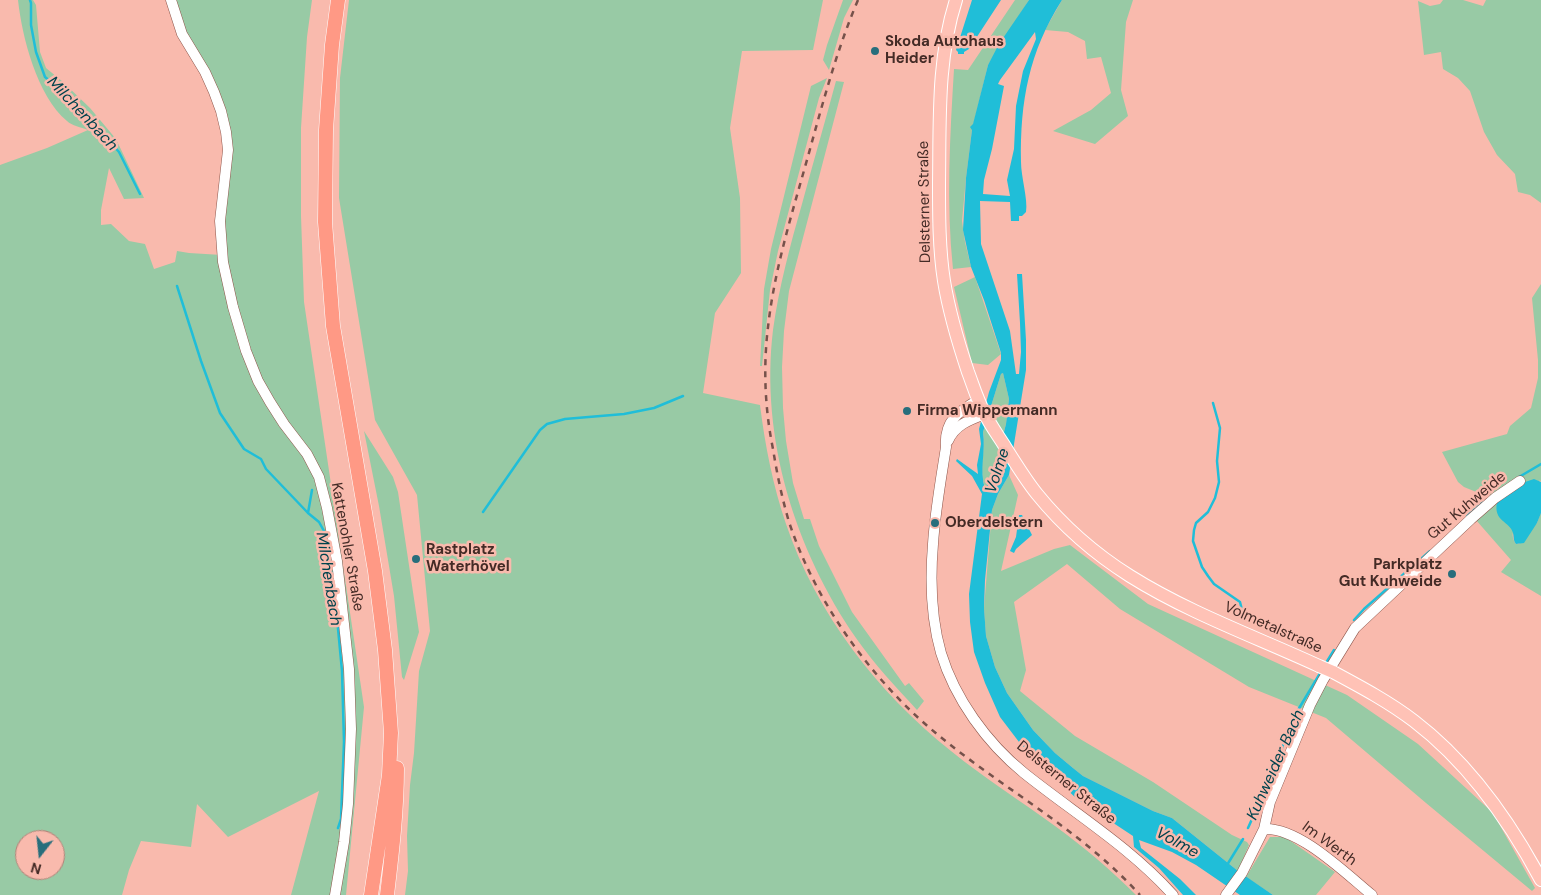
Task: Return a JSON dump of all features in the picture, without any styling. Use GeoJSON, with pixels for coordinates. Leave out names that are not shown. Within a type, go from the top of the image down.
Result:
{"type":"FeatureCollection","features":[{"type":"Feature","properties":{"kind":"highway"},"geometry":{"type":"LineString","coordinates":[[338,0],[332,45],[326,130],[325,222],[333,326],[375,571],[385,650],[390,741],[386,850],[388,888]]}},
{"type":"Feature","properties":{"kind":"highway"},"geometry":{"type":"LineString","coordinates":[[346,0],[333,131],[331,216],[341,326],[382,571],[392,650],[397,733],[397,787],[386,850],[373,880],[371,895]]}},
{"type":"Feature","properties":{"kind":"main road","name":"Delsterner Straße"},"geometry":{"type":"LineString","coordinates":[[956,0],[947,32],[942,63],[939,193],[941,252],[944,279],[959,346],[978,400],[985,414]]}},
{"type":"Feature","properties":{"kind":"main road","name":"Volmetalstraße"},"geometry":{"type":"LineString","coordinates":[[985,414],[1036,493],[1055,514],[1096,552],[1129,576],[1177,603],[1333,672],[1368,691],[1414,721],[1442,745],[1478,782],[1510,826],[1541,880]]}},
{"type":"Feature","properties":{"kind":"street","name":"Kattenohler Straße"},"geometry":{"type":"LineString","coordinates":[[171,0],[182,34],[205,72],[214,92],[226,132],[227,167],[220,216],[223,262],[233,307],[246,351],[258,381],[270,402],[307,454],[319,477],[328,508],[336,552],[349,669],[351,729],[346,831],[335,895]]}},
{"type":"Feature","properties":{"kind":"street","name":"Delsterner Straße"},"geometry":{"type":"LineString","coordinates":[[978,400],[964,408],[948,426],[945,436],[946,447],[933,537],[932,588],[934,619],[942,654],[961,698],[985,735],[1015,766],[1124,849],[1151,872],[1173,895]]}},
{"type":"Feature","properties":{"kind":"street","name":"Delsterner Straße"},"geometry":{"type":"LineString","coordinates":[[946,447],[954,430],[966,421],[985,414]]}},
{"type":"Feature","properties":{"kind":"street","name":"Gut Kuhweide"},"geometry":{"type":"LineString","coordinates":[[1226,895],[1242,873],[1264,829],[1270,802],[1310,705],[1355,628],[1471,519],[1495,498],[1520,481]]}},
{"type":"Feature","properties":{"kind":"street","name":"Im Werth"},"geometry":{"type":"LineString","coordinates":[[1264,829],[1272,828],[1288,833],[1304,842],[1372,895]]}},
{"type":"Feature","properties":{"kind":"green space"},"geometry":{"type":"Polygon","coordinates":[[[18,0],[33,0],[36,5],[40,52],[46,68],[90,108],[116,139],[144,198],[124,199],[109,168],[101,210],[101,225],[111,224],[129,241],[145,244],[154,269],[175,262],[177,251],[222,255],[226,132],[171,0],[312,0],[307,37],[301,128],[301,216],[304,302],[364,707],[346,895],[291,895],[319,791],[228,837],[197,804],[191,847],[141,841],[129,870],[122,895],[0,895],[0,165],[47,148],[88,130],[69,123],[56,110],[47,97],[33,65],[23,31],[18,0]]]}},
{"type":"Feature","properties":{"kind":"green space"},"geometry":{"type":"Polygon","coordinates":[[[349,0],[823,0],[813,50],[742,51],[730,128],[740,198],[741,273],[715,313],[703,393],[760,405],[773,480],[781,510],[799,557],[814,589],[832,619],[874,677],[924,728],[951,751],[1076,842],[1136,895],[405,895],[408,871],[407,836],[410,785],[419,671],[430,631],[417,495],[375,420],[339,198],[340,78],[349,0]]]}},
{"type":"Feature","properties":{"kind":"green space"},"geometry":{"type":"Polygon","coordinates":[[[843,0],[853,0],[844,18],[829,70],[823,60],[843,0]]]}},
{"type":"Feature","properties":{"kind":"green space"},"geometry":{"type":"Polygon","coordinates":[[[1015,0],[1029,0],[988,65],[972,130],[962,221],[971,267],[953,269],[949,194],[954,69],[968,70],[1015,0]]]}},
{"type":"Feature","properties":{"kind":"green space"},"geometry":{"type":"Polygon","coordinates":[[[1062,0],[1133,0],[1126,22],[1121,90],[1128,116],[1095,144],[1053,131],[1091,110],[1111,93],[1101,57],[1087,59],[1085,41],[1068,32],[1045,30],[1062,0]]]}},
{"type":"Feature","properties":{"kind":"green space"},"geometry":{"type":"Polygon","coordinates":[[[1443,0],[1463,0],[1483,6],[1486,0],[1541,0],[1541,203],[1530,195],[1518,192],[1515,174],[1497,155],[1484,132],[1470,91],[1458,78],[1443,69],[1441,52],[1424,55],[1418,1],[1430,6],[1440,4],[1443,0]]]}},
{"type":"Feature","properties":{"kind":"green space"},"geometry":{"type":"Polygon","coordinates":[[[827,78],[819,98],[778,251],[770,290],[762,366],[760,366],[764,289],[771,249],[811,86],[827,78]]]}},
{"type":"Feature","properties":{"kind":"green space"},"geometry":{"type":"Polygon","coordinates":[[[836,81],[844,82],[789,291],[782,367],[786,441],[793,483],[804,519],[810,519],[819,546],[852,612],[905,686],[909,683],[924,701],[917,710],[863,648],[834,604],[815,568],[800,530],[787,491],[777,451],[770,371],[778,298],[793,235],[836,81]]]}},
{"type":"Feature","properties":{"kind":"green space"},"geometry":{"type":"Polygon","coordinates":[[[975,277],[1001,354],[988,365],[972,363],[954,287],[975,277]]]}},
{"type":"Feature","properties":{"kind":"green space"},"geometry":{"type":"Polygon","coordinates":[[[1541,284],[1541,482],[1540,480],[1513,532],[1513,540],[1516,544],[1519,544],[1537,523],[1541,512],[1541,596],[1501,572],[1511,560],[1476,520],[1491,498],[1464,487],[1458,482],[1442,452],[1507,434],[1510,426],[1531,408],[1538,378],[1532,298],[1541,284]]]}},
{"type":"Feature","properties":{"kind":"green space"},"geometry":{"type":"Polygon","coordinates":[[[1003,373],[1009,399],[1006,424],[994,471],[986,489],[982,469],[983,432],[1001,374],[1003,373]]]}},
{"type":"Feature","properties":{"kind":"green space"},"geometry":{"type":"Polygon","coordinates":[[[364,431],[393,477],[398,492],[419,632],[404,680],[402,677],[394,596],[364,431]]]}},
{"type":"Feature","properties":{"kind":"green space"},"geometry":{"type":"Polygon","coordinates":[[[1009,475],[1018,495],[1001,571],[1054,549],[1070,545],[1148,604],[1347,695],[1418,744],[1493,813],[1535,888],[1532,891],[1326,718],[1249,687],[1120,609],[1067,564],[1014,602],[1026,670],[1020,691],[1075,736],[1153,782],[1232,835],[1247,842],[1249,845],[1238,871],[1172,818],[1153,811],[1083,776],[1055,753],[1033,730],[1007,693],[995,667],[986,636],[984,608],[992,510],[998,494],[1009,475]]]}},
{"type":"Feature","properties":{"kind":"green space"},"geometry":{"type":"Polygon","coordinates":[[[1270,837],[1285,837],[1335,872],[1316,895],[1273,895],[1246,877],[1270,837]]]}},
{"type":"Feature","properties":{"kind":"water"},"geometry":{"type":"Polygon","coordinates":[[[972,0],[1001,0],[969,49],[964,54],[958,54],[956,50],[972,0]]]}},
{"type":"Feature","properties":{"kind":"water","name":"Volme"},"geometry":{"type":"Polygon","coordinates":[[[1029,0],[1062,0],[1051,19],[1034,58],[1025,98],[1022,118],[1021,162],[1026,212],[1019,216],[1019,221],[1011,221],[1010,202],[980,201],[981,244],[1010,331],[1016,374],[1019,374],[1021,352],[1017,274],[1022,274],[1026,340],[1026,370],[1009,475],[998,494],[992,510],[985,580],[986,636],[995,667],[1007,693],[1033,730],[1055,753],[1073,768],[1083,776],[1153,811],[1172,818],[1238,871],[1273,895],[1240,895],[1196,865],[1172,852],[1139,840],[1141,848],[1180,879],[1196,895],[1183,895],[1159,868],[1134,847],[1133,836],[1077,799],[1019,742],[1000,717],[974,652],[969,594],[982,494],[972,476],[956,461],[957,459],[978,474],[977,465],[981,444],[979,429],[989,392],[1001,360],[1001,353],[971,267],[963,230],[966,178],[972,130],[970,127],[973,124],[988,65],[999,44],[1029,0]],[[1035,32],[998,84],[1004,86],[984,180],[983,194],[1010,196],[1007,180],[1014,149],[1016,106],[1023,71],[1036,39],[1035,32]],[[1003,373],[1001,374],[983,432],[983,482],[985,489],[994,471],[1006,424],[1009,399],[1003,373]]]}},
{"type":"Feature","properties":{"kind":"water"},"geometry":{"type":"Polygon","coordinates":[[[1534,479],[1541,482],[1541,513],[1524,543],[1516,544],[1511,529],[1497,514],[1497,502],[1522,483],[1534,479]]]}},
{"type":"Feature","properties":{"kind":"water"},"geometry":{"type":"Polygon","coordinates":[[[1019,515],[1022,515],[1032,535],[1014,553],[1010,551],[1016,537],[1019,515]]]}},
{"type":"Feature","properties":{"kind":"waterway","name":"Milchenbach"},"geometry":{"type":"LineString","coordinates":[[30,0],[31,25],[36,52],[45,77],[76,103],[119,152],[140,194]]}},
{"type":"Feature","properties":{"kind":"waterway","name":"Milchenbach"},"geometry":{"type":"LineString","coordinates":[[177,286],[220,413],[244,449],[261,459],[266,469],[319,522],[324,531],[329,555],[342,671],[344,742],[341,819],[338,828]]}},
{"type":"Feature","properties":{"kind":"waterway"},"geometry":{"type":"LineString","coordinates":[[483,512],[540,430],[547,424],[565,419],[624,414],[654,408],[683,396]]}},
{"type":"Feature","properties":{"kind":"waterway"},"geometry":{"type":"LineString","coordinates":[[1213,403],[1220,428],[1217,461],[1219,482],[1215,498],[1208,512],[1196,523],[1193,541],[1202,567],[1208,576],[1214,584],[1240,602],[1242,610]]}},
{"type":"Feature","properties":{"kind":"waterway","name":"Kuhweider Bach"},"geometry":{"type":"LineString","coordinates":[[1519,477],[1541,464]]}},
{"type":"Feature","properties":{"kind":"waterway"},"geometry":{"type":"LineString","coordinates":[[308,513],[312,490]]}},
{"type":"Feature","properties":{"kind":"waterway","name":"Kuhweider Bach"},"geometry":{"type":"LineString","coordinates":[[1467,516],[1483,502]]}},
{"type":"Feature","properties":{"kind":"waterway","name":"Kuhweider Bach"},"geometry":{"type":"LineString","coordinates":[[1354,620],[1430,551]]}},
{"type":"Feature","properties":{"kind":"waterway","name":"Kuhweider Bach"},"geometry":{"type":"LineString","coordinates":[[1326,663],[1334,650]]}},
{"type":"Feature","properties":{"kind":"waterway","name":"Kuhweider Bach"},"geometry":{"type":"LineString","coordinates":[[1248,828],[1278,761],[1287,732],[1322,670]]}},
{"type":"Feature","properties":{"kind":"waterway","name":"Kuhweider Bach"},"geometry":{"type":"LineString","coordinates":[[1227,865],[1243,839]]}},
{"type":"Feature","properties":{"kind":"railway"},"geometry":{"type":"LineString","coordinates":[[858,0],[835,62],[783,247],[766,342],[765,373],[768,419],[778,477],[789,522],[799,549],[824,600],[856,648],[892,692],[939,736],[968,759],[1087,845],[1140,895]]}},
{"type":"Feature","properties":{"kind":"place","name":"Skoda Autohaus Heider"},"geometry":{"type":"Point","coordinates":[875,51]}},
{"type":"Feature","properties":{"kind":"place","name":"Firma Wippermann"},"geometry":{"type":"Point","coordinates":[907,411]}},
{"type":"Feature","properties":{"kind":"place","name":"Oberdelstern"},"geometry":{"type":"Point","coordinates":[935,523]}},
{"type":"Feature","properties":{"kind":"place","name":"Rastplatz Waterhövel"},"geometry":{"type":"Point","coordinates":[416,559]}},
{"type":"Feature","properties":{"kind":"place","name":"Parkplatz Gut Kuhweide"},"geometry":{"type":"Point","coordinates":[1452,574]}}]}
